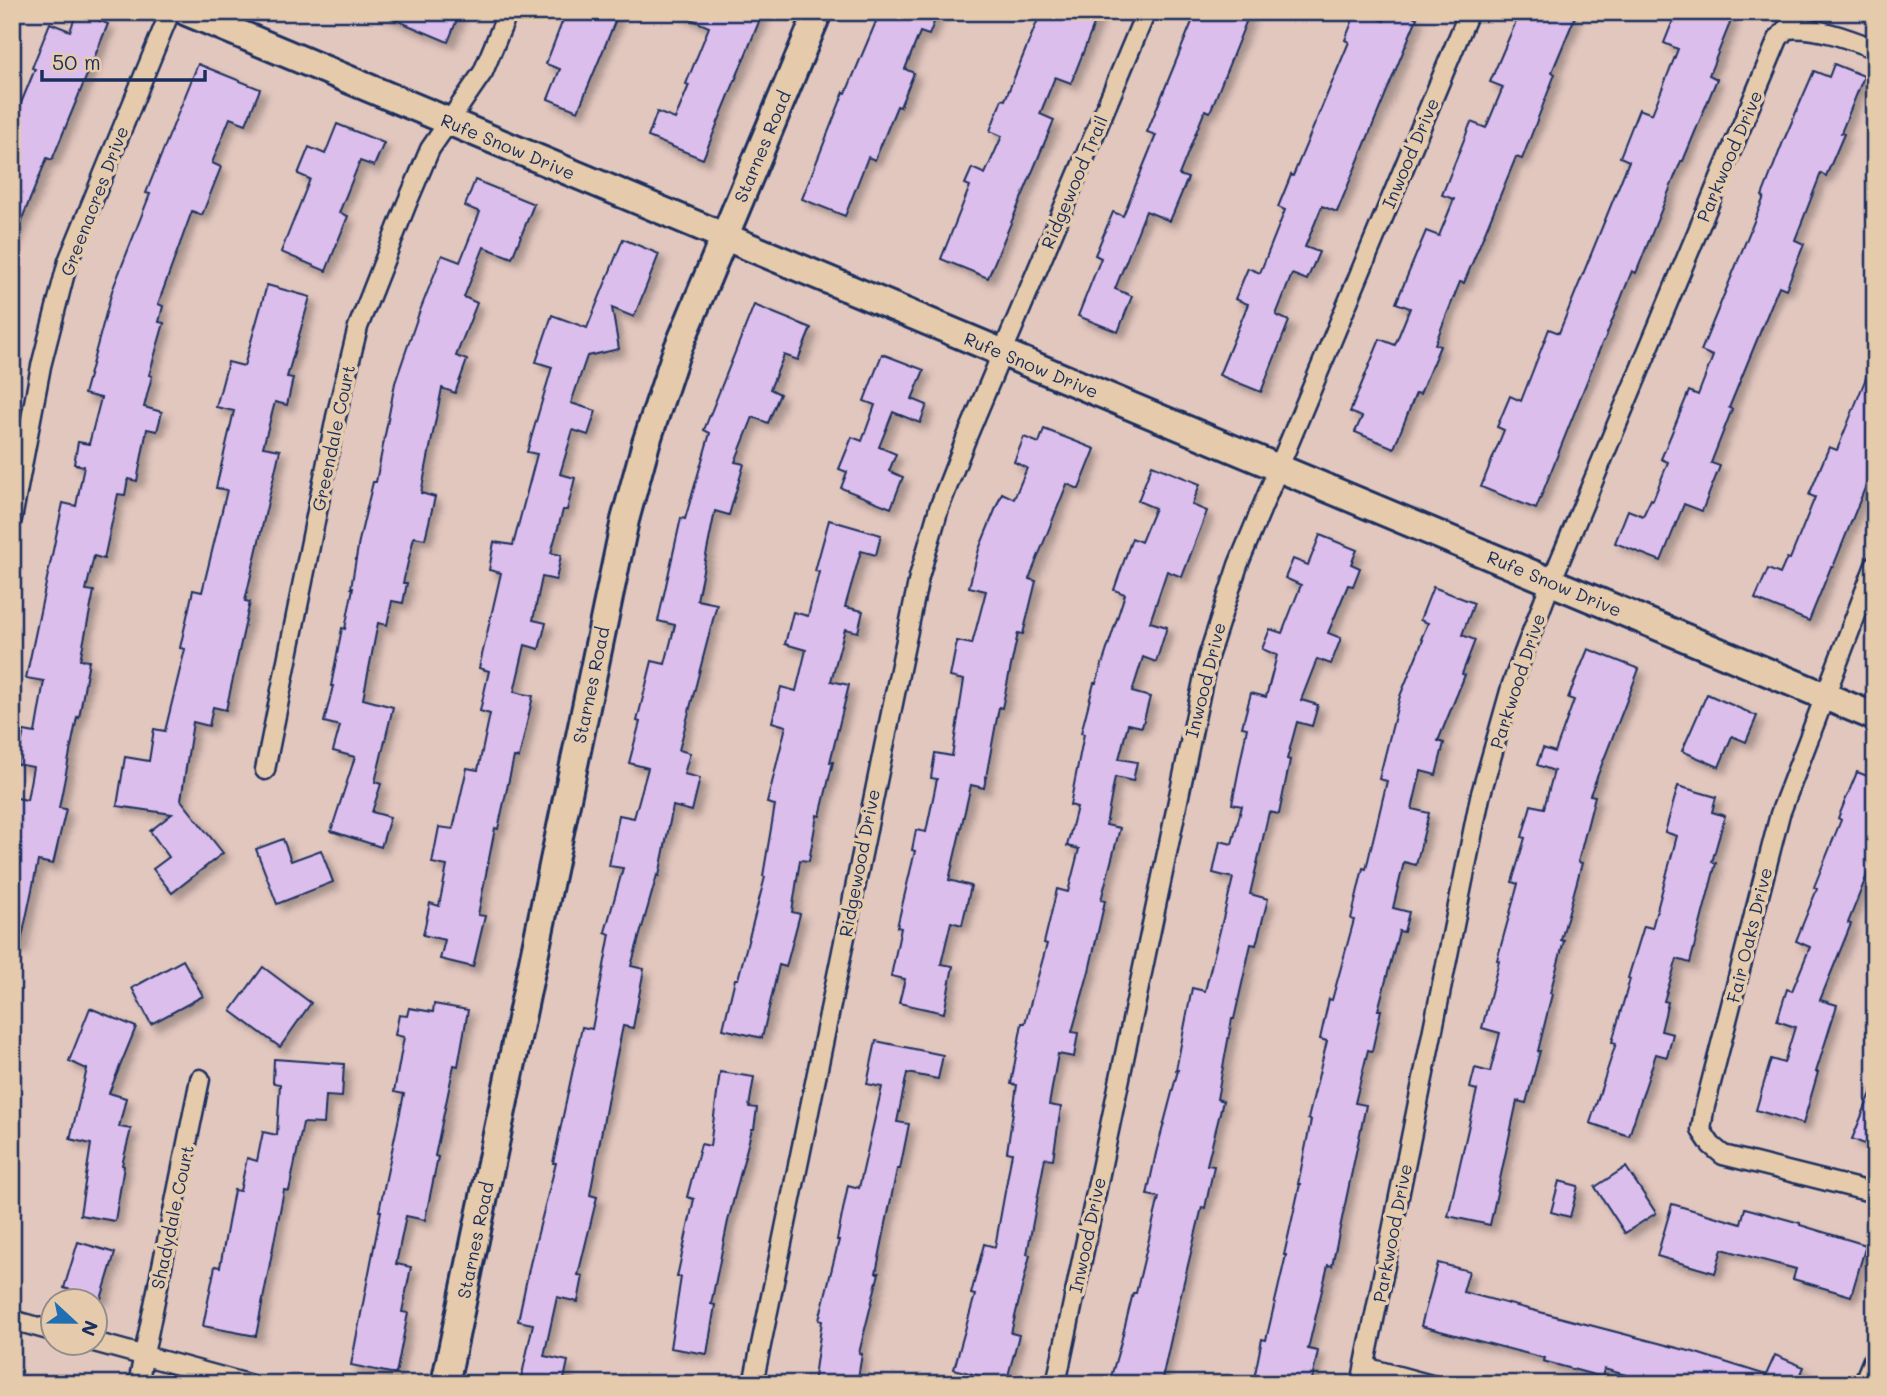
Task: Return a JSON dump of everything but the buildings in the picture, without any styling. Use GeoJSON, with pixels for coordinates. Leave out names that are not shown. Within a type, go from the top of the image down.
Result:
{"type":"FeatureCollection","features":[{"type":"Feature","properties":{"kind":"main road","name":"Starnes Road"},"geometry":{"type":"LineString","coordinates":[[445,1384],[625,520],[646,443],[676,353],[818,12]]}},
{"type":"Feature","properties":{"kind":"main road","name":"Rufe Snow Drive"},"geometry":{"type":"LineString","coordinates":[[202,15],[724,237],[1875,717]]}},
{"type":"Feature","properties":{"kind":"street","name":"Greenacres Drive"},"geometry":{"type":"LineString","coordinates":[[12,519],[41,366],[68,261],[170,12]]}},
{"type":"Feature","properties":{"kind":"street","name":"Greendale Court"},"geometry":{"type":"LineString","coordinates":[[265,770],[336,417],[358,327],[430,149],[483,72],[508,12]]}},
{"type":"Feature","properties":{"kind":"street","name":"Ridgewood Trail"},"geometry":{"type":"LineString","coordinates":[[1002,353],[1146,12]]}},
{"type":"Feature","properties":{"kind":"street","name":"Inwood Drive"},"geometry":{"type":"LineString","coordinates":[[1056,1384],[1208,657],[1238,565],[1469,12]]}},
{"type":"Feature","properties":{"kind":"street","name":"Parkwood Drive"},"geometry":{"type":"LineString","coordinates":[[1363,1376],[1480,797],[1512,684],[1551,582],[1778,38],[1786,29],[1800,28],[1848,38],[1875,49]]}},
{"type":"Feature","properties":{"kind":"street","name":"Ridgewood Drive"},"geometry":{"type":"LineString","coordinates":[[753,1384],[919,577],[939,508],[1002,353]]}},
{"type":"Feature","properties":{"kind":"street","name":"Fair Oaks Drive"},"geometry":{"type":"LineString","coordinates":[[1875,565],[1780,814],[1701,1130],[1711,1145],[1723,1155],[1875,1193]]}},
{"type":"Feature","properties":{"kind":"street","name":"Shadydale Court"},"geometry":{"type":"LineString","coordinates":[[138,1384],[200,1079]]}},
{"type":"Feature","properties":{"kind":"street"},"geometry":{"type":"LineString","coordinates":[[12,1320],[38,1327]]}},
{"type":"Feature","properties":{"kind":"street"},"geometry":{"type":"LineString","coordinates":[[108,1346],[248,1384]]}},
{"type":"Feature","properties":{"kind":"street"},"geometry":{"type":"LineString","coordinates":[[1863,1384],[1875,1355]]}},
{"type":"Feature","properties":{"kind":"street"},"geometry":{"type":"LineString","coordinates":[[1363,1376],[1428,1384]]}}]}
